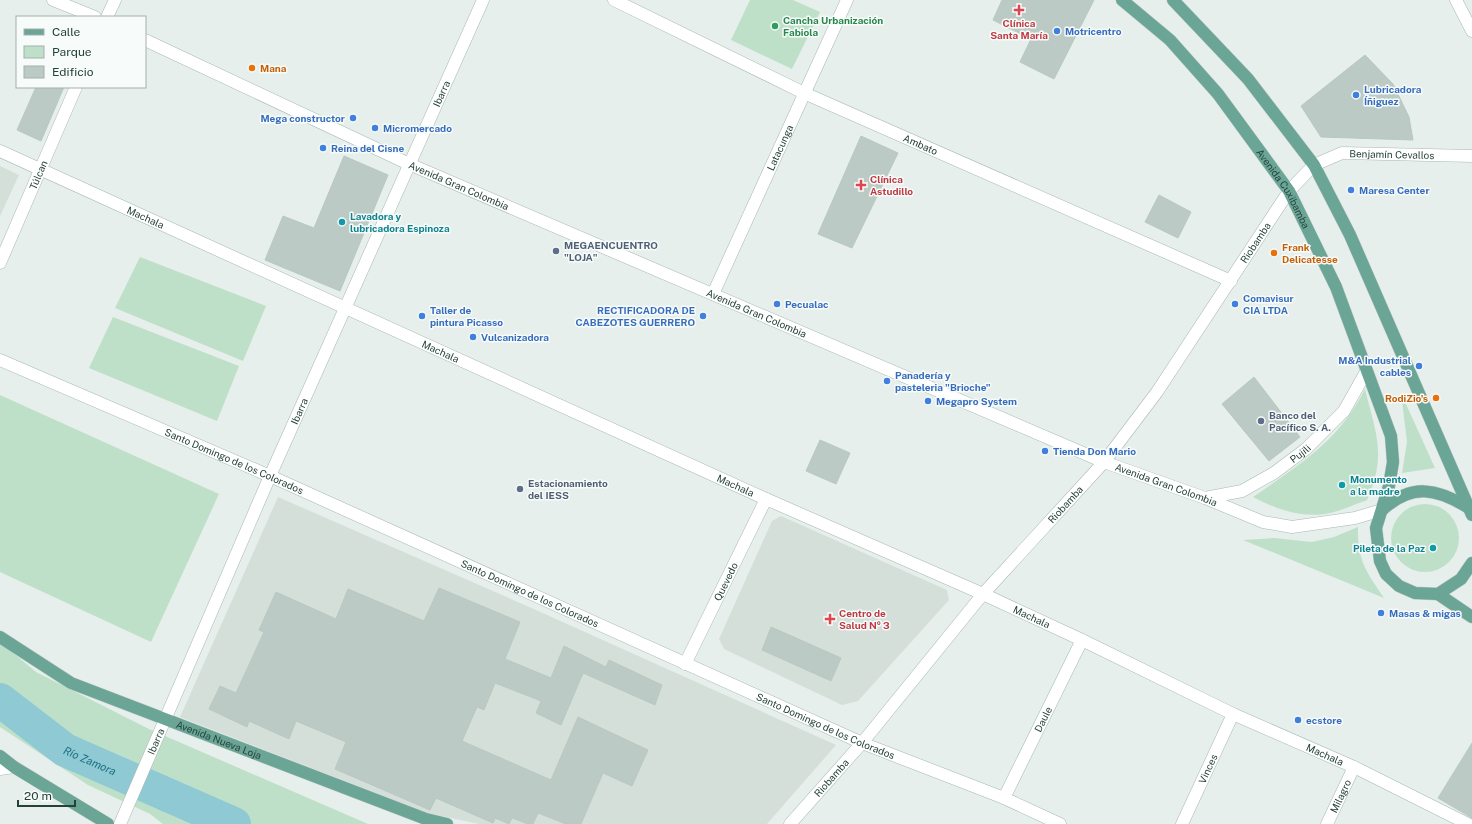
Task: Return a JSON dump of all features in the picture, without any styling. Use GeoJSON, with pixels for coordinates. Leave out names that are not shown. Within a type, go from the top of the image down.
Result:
{"type":"FeatureCollection","features":[{"type":"Feature","properties":{"kind":"main road","name":"Avenida Cuxibamba"},"geometry":{"type":"LineString","coordinates":[[1122,0],[1170,40],[1218,94],[1289,191],[1336,287],[1366,372],[1391,436],[1393,462],[1382,510],[1376,528],[1376,543],[1380,562],[1386,574],[1399,586],[1415,593],[1438,594]]}},
{"type":"Feature","properties":{"kind":"main road"},"geometry":{"type":"LineString","coordinates":[[1173,0],[1248,79],[1314,165],[1350,235],[1470,512]]}},
{"type":"Feature","properties":{"kind":"main road"},"geometry":{"type":"LineString","coordinates":[[1382,510],[1395,499],[1415,490],[1431,491],[1445,496],[1470,512]]}},
{"type":"Feature","properties":{"kind":"main road"},"geometry":{"type":"LineString","coordinates":[[1472,562],[1460,579],[1438,594],[1472,617]]}},
{"type":"Feature","properties":{"kind":"main road","name":"Avenida Nueva Loja"},"geometry":{"type":"LineString","coordinates":[[0,637],[70,683],[419,816],[447,824]]}},
{"type":"Feature","properties":{"kind":"main road"},"geometry":{"type":"LineString","coordinates":[[0,756],[14,767],[108,824]]}},
{"type":"Feature","properties":{"kind":"street"},"geometry":{"type":"LineString","coordinates":[[53,0],[93,16]]}},
{"type":"Feature","properties":{"kind":"street"},"geometry":{"type":"LineString","coordinates":[[108,16],[115,0]]}},
{"type":"Feature","properties":{"kind":"street","name":"Ibarra"},"geometry":{"type":"LineString","coordinates":[[122,818],[270,476],[483,0]]}},
{"type":"Feature","properties":{"kind":"street","name":"Ambato"},"geometry":{"type":"LineString","coordinates":[[614,0],[804,93],[1231,281]]}},
{"type":"Feature","properties":{"kind":"street","name":"Latacunga"},"geometry":{"type":"LineString","coordinates":[[713,294],[846,0]]}},
{"type":"Feature","properties":{"kind":"street"},"geometry":{"type":"LineString","coordinates":[[1456,0],[1472,31]]}},
{"type":"Feature","properties":{"kind":"street","name":"Avenida Gran Colombia"},"geometry":{"type":"LineString","coordinates":[[146,40],[409,164],[1104,462],[1205,498],[1263,522],[1292,527],[1354,518],[1382,510]]}},
{"type":"Feature","properties":{"kind":"street","name":"Túlcan"},"geometry":{"type":"LineString","coordinates":[[0,263],[76,88]]}},
{"type":"Feature","properties":{"kind":"street","name":"Machala"},"geometry":{"type":"LineString","coordinates":[[0,151],[766,499],[983,594],[1082,640],[1233,714],[1354,767],[1468,824]]}},
{"type":"Feature","properties":{"kind":"street","name":"Benjamín Cevallos"},"geometry":{"type":"LineString","coordinates":[[1314,165],[1342,153],[1472,156]]}},
{"type":"Feature","properties":{"kind":"street","name":"Riobamba"},"geometry":{"type":"LineString","coordinates":[[790,824],[862,743],[983,594],[1104,462],[1157,392],[1289,191],[1314,165]]}},
{"type":"Feature","properties":{"kind":"street","name":"Santo Domingo de los Colorados"},"geometry":{"type":"LineString","coordinates":[[0,360],[270,476],[862,743],[1004,798],[1060,824]]}},
{"type":"Feature","properties":{"kind":"street","name":"Pujili"},"geometry":{"type":"LineString","coordinates":[[1205,498],[1242,490],[1274,473],[1306,449],[1344,410],[1366,372]]}},
{"type":"Feature","properties":{"kind":"street","name":"Quevedo"},"geometry":{"type":"LineString","coordinates":[[685,664],[766,499]]}},
{"type":"Feature","properties":{"kind":"street","name":"Daule"},"geometry":{"type":"LineString","coordinates":[[1004,798],[1082,640]]}},
{"type":"Feature","properties":{"kind":"street","name":"Vinces"},"geometry":{"type":"LineString","coordinates":[[1182,824],[1233,714]]}},
{"type":"Feature","properties":{"kind":"street"},"geometry":{"type":"LineString","coordinates":[[0,769],[14,767]]}},
{"type":"Feature","properties":{"kind":"street","name":"Milagro"},"geometry":{"type":"LineString","coordinates":[[1327,824],[1354,767]]}},
{"type":"Feature","properties":{"kind":"shaded area"},"geometry":{"type":"Polygon","coordinates":[[[0,166],[19,175],[0,216],[0,166]]]}},
{"type":"Feature","properties":{"kind":"shaded area"},"geometry":{"type":"Polygon","coordinates":[[[278,497],[527,606],[836,745],[767,824],[479,824],[428,813],[180,717],[278,497]]]}},
{"type":"Feature","properties":{"kind":"shaded area","name":"Centro de Salud Nº 3"},"geometry":{"type":"Polygon","coordinates":[[[781,516],[947,590],[949,600],[858,701],[842,705],[724,649],[719,639],[772,521],[781,516]]]}},
{"type":"Feature","properties":{"kind":"green space","name":"Cancha Urbanización Fabiola"},"geometry":{"type":"Polygon","coordinates":[[[750,0],[793,0],[820,12],[792,69],[731,40],[750,0]]]}},
{"type":"Feature","properties":{"kind":"green space"},"geometry":{"type":"Polygon","coordinates":[[[140,257],[266,306],[243,361],[115,308],[140,257]]]}},
{"type":"Feature","properties":{"kind":"green space"},"geometry":{"type":"Polygon","coordinates":[[[113,317],[239,366],[217,421],[89,368],[113,317]]]}},
{"type":"Feature","properties":{"kind":"green space"},"geometry":{"type":"Polygon","coordinates":[[[1365,389],[1378,444],[1377,470],[1367,500],[1334,512],[1313,515],[1282,510],[1253,497],[1302,462],[1330,438],[1355,407],[1365,389]]]}},
{"type":"Feature","properties":{"kind":"green space"},"geometry":{"type":"Polygon","coordinates":[[[1401,393],[1435,468],[1402,473],[1407,442],[1401,393]]]}},
{"type":"Feature","properties":{"kind":"green space"},"geometry":{"type":"Polygon","coordinates":[[[0,395],[219,494],[151,642],[0,572],[0,395]]]}},
{"type":"Feature","properties":{"kind":"green space"},"geometry":{"type":"Polygon","coordinates":[[[1418,504],[1432,504],[1444,509],[1454,519],[1459,531],[1459,545],[1454,557],[1444,567],[1432,572],[1418,572],[1406,567],[1396,557],[1391,545],[1391,531],[1396,519],[1406,509],[1418,504]]]}},
{"type":"Feature","properties":{"kind":"green space"},"geometry":{"type":"Polygon","coordinates":[[[1358,527],[1361,557],[1372,580],[1384,598],[1243,540],[1274,538],[1312,542],[1334,537],[1358,527]]]}},
{"type":"Feature","properties":{"kind":"green space"},"geometry":{"type":"Polygon","coordinates":[[[0,642],[36,672],[149,729],[368,824],[163,824],[150,814],[88,785],[0,727],[0,642]]]}},
{"type":"Feature","properties":{"kind":"building","name":"Motricentro"},"geometry":{"type":"Polygon","coordinates":[[[1002,0],[1094,0],[1054,79],[1020,62],[1031,39],[993,20],[1002,0]]]}},
{"type":"Feature","properties":{"kind":"building","name":"Lubricadora Íñiguez"},"geometry":{"type":"Polygon","coordinates":[[[1365,55],[1393,84],[1409,117],[1413,140],[1321,137],[1301,106],[1365,55]]]}},
{"type":"Feature","properties":{"kind":"building"},"geometry":{"type":"Polygon","coordinates":[[[36,88],[64,88],[41,141],[17,130],[36,88]]]}},
{"type":"Feature","properties":{"kind":"building","name":"Clínica Astudillo"},"geometry":{"type":"Polygon","coordinates":[[[861,136],[898,153],[852,248],[818,234],[861,136]]]}},
{"type":"Feature","properties":{"kind":"building","name":"Lavadora y lubricadora Espinoza"},"geometry":{"type":"Polygon","coordinates":[[[344,156],[388,175],[340,291],[265,260],[283,216],[314,228],[344,156]]]}},
{"type":"Feature","properties":{"kind":"building"},"geometry":{"type":"Polygon","coordinates":[[[1159,195],[1191,212],[1178,238],[1145,222],[1159,195]]]}},
{"type":"Feature","properties":{"kind":"building","name":"Banco del Pacífico S. A."},"geometry":{"type":"Polygon","coordinates":[[[1254,377],[1300,437],[1269,461],[1222,404],[1254,377]]]}},
{"type":"Feature","properties":{"kind":"building"},"geometry":{"type":"Polygon","coordinates":[[[820,440],[850,453],[836,484],[806,471],[820,440]]]}},
{"type":"Feature","properties":{"kind":"building"},"geometry":{"type":"Polygon","coordinates":[[[439,588],[520,622],[505,659],[551,678],[564,646],[606,667],[609,660],[662,685],[655,705],[583,673],[561,725],[536,713],[541,701],[495,683],[484,710],[477,707],[462,741],[551,780],[578,717],[648,750],[632,786],[603,773],[581,824],[566,824],[538,813],[533,824],[528,824],[512,818],[509,824],[495,818],[493,823],[436,798],[430,810],[335,769],[346,742],[296,721],[289,739],[249,721],[247,727],[209,709],[220,686],[236,693],[264,632],[259,630],[276,592],[336,619],[348,589],[424,621],[439,588]]]}},
{"type":"Feature","properties":{"kind":"building"},"geometry":{"type":"Polygon","coordinates":[[[771,627],[841,658],[831,681],[762,650],[771,627]]]}},
{"type":"Feature","properties":{"kind":"building"},"geometry":{"type":"Polygon","coordinates":[[[1472,743],[1472,818],[1438,798],[1472,743]]]}},
{"type":"Feature","properties":{"kind":"waterway","name":"Río Zamora"},"geometry":{"type":"LineString","coordinates":[[0,700],[65,750],[234,824]]}},
{"type":"Feature","properties":{"kind":"place","name":"Clínica Santa María"},"geometry":{"type":"Point","coordinates":[1019,10]}},
{"type":"Feature","properties":{"kind":"place","name":"Cancha Urbanización Fabiola"},"geometry":{"type":"Point","coordinates":[775,26]}},
{"type":"Feature","properties":{"kind":"place","name":"Motricentro"},"geometry":{"type":"Point","coordinates":[1057,31]}},
{"type":"Feature","properties":{"kind":"place","name":"Mana"},"geometry":{"type":"Point","coordinates":[252,68]}},
{"type":"Feature","properties":{"kind":"place","name":"Lubricadora Íñiguez"},"geometry":{"type":"Point","coordinates":[1356,95]}},
{"type":"Feature","properties":{"kind":"place","name":"Mega constructor"},"geometry":{"type":"Point","coordinates":[353,118]}},
{"type":"Feature","properties":{"kind":"place","name":"Micromercado"},"geometry":{"type":"Point","coordinates":[375,128]}},
{"type":"Feature","properties":{"kind":"place","name":"Reina del Cisne"},"geometry":{"type":"Point","coordinates":[323,148]}},
{"type":"Feature","properties":{"kind":"place","name":"Clínica Astudillo"},"geometry":{"type":"Point","coordinates":[861,185]}},
{"type":"Feature","properties":{"kind":"place","name":"Maresa Center"},"geometry":{"type":"Point","coordinates":[1351,190]}},
{"type":"Feature","properties":{"kind":"place","name":"Lavadora y lubricadora Espinoza"},"geometry":{"type":"Point","coordinates":[342,222]}},
{"type":"Feature","properties":{"kind":"place","name":"MEGAENCUENTRO \"LOJA\""},"geometry":{"type":"Point","coordinates":[556,251]}},
{"type":"Feature","properties":{"kind":"place","name":"Frank Delicatesse"},"geometry":{"type":"Point","coordinates":[1274,253]}},
{"type":"Feature","properties":{"kind":"place","name":"Pecualac"},"geometry":{"type":"Point","coordinates":[777,304]}},
{"type":"Feature","properties":{"kind":"place","name":"Comavisur CIA LTDA"},"geometry":{"type":"Point","coordinates":[1235,304]}},
{"type":"Feature","properties":{"kind":"place","name":"Taller de pintura Picasso"},"geometry":{"type":"Point","coordinates":[422,316]}},
{"type":"Feature","properties":{"kind":"place","name":"RECTIFICADORA DE CABEZOTES GUERRERO"},"geometry":{"type":"Point","coordinates":[703,316]}},
{"type":"Feature","properties":{"kind":"place","name":"Vulcanizadora"},"geometry":{"type":"Point","coordinates":[473,337]}},
{"type":"Feature","properties":{"kind":"place","name":"M&A Industrial cables"},"geometry":{"type":"Point","coordinates":[1419,366]}},
{"type":"Feature","properties":{"kind":"place","name":"Panadería y pasteleria \"Brioche\""},"geometry":{"type":"Point","coordinates":[887,381]}},
{"type":"Feature","properties":{"kind":"place","name":"RodiZio's"},"geometry":{"type":"Point","coordinates":[1436,398]}},
{"type":"Feature","properties":{"kind":"place","name":"Megapro System"},"geometry":{"type":"Point","coordinates":[928,401]}},
{"type":"Feature","properties":{"kind":"place","name":"Banco del Pacífico S. A."},"geometry":{"type":"Point","coordinates":[1261,421]}},
{"type":"Feature","properties":{"kind":"place","name":"Tienda Don Mario"},"geometry":{"type":"Point","coordinates":[1045,451]}},
{"type":"Feature","properties":{"kind":"place","name":"Monumento a la madre"},"geometry":{"type":"Point","coordinates":[1342,485]}},
{"type":"Feature","properties":{"kind":"place","name":"Estacionamiento del IESS"},"geometry":{"type":"Point","coordinates":[520,489]}},
{"type":"Feature","properties":{"kind":"place","name":"Pileta de la Paz"},"geometry":{"type":"Point","coordinates":[1433,548]}},
{"type":"Feature","properties":{"kind":"place","name":"Masas & migas"},"geometry":{"type":"Point","coordinates":[1381,613]}},
{"type":"Feature","properties":{"kind":"place","name":"Centro de Salud Nº 3"},"geometry":{"type":"Point","coordinates":[830,619]}},
{"type":"Feature","properties":{"kind":"place","name":"ecstore"},"geometry":{"type":"Point","coordinates":[1298,720]}}]}
